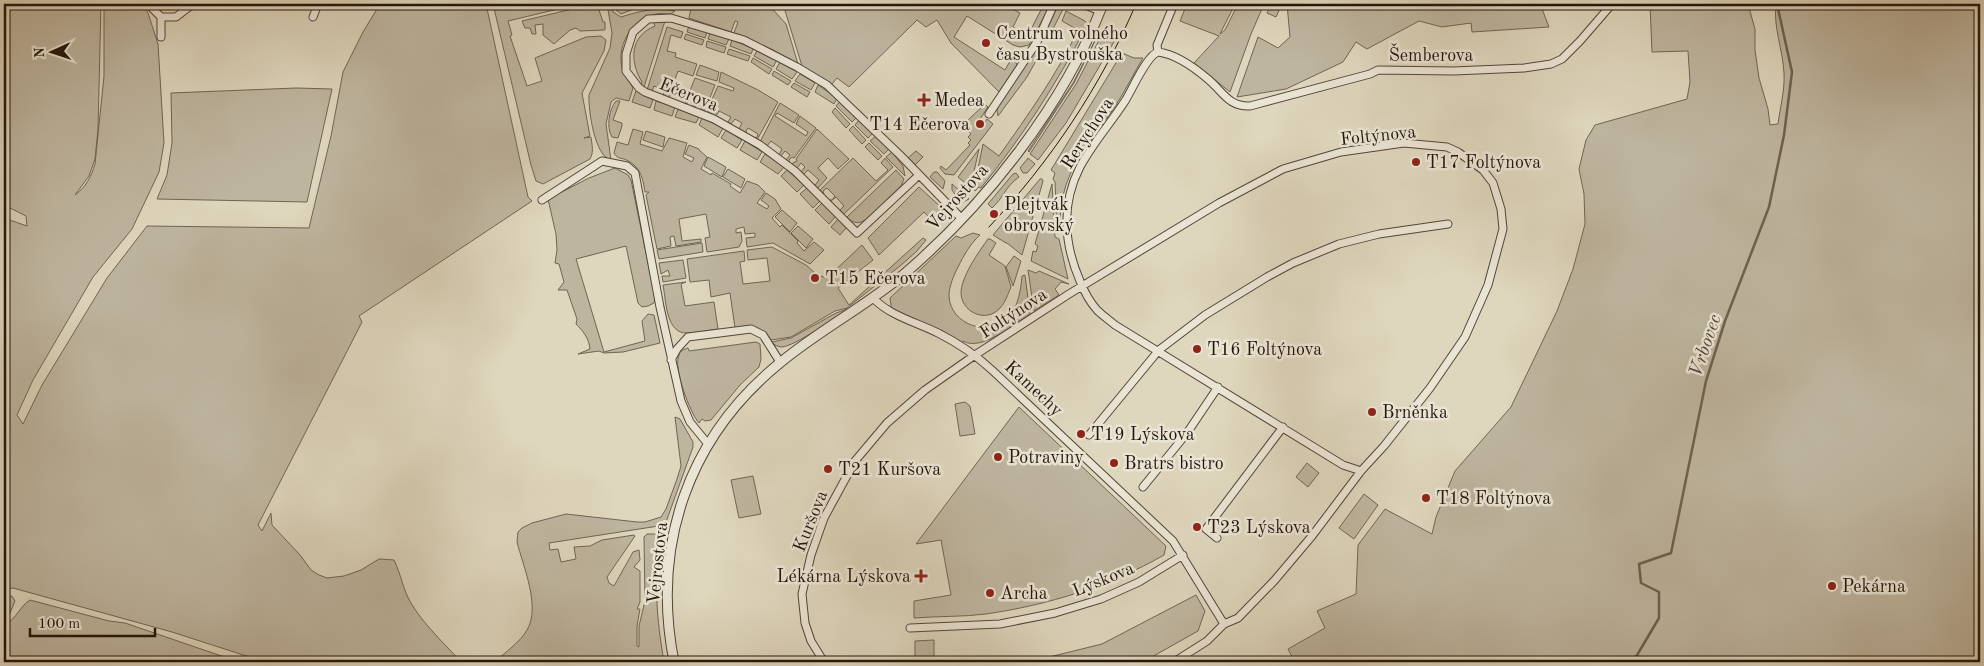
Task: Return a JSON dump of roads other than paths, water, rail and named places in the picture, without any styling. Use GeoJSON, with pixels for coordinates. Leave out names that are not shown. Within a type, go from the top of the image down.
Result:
{"type":"FeatureCollection","features":[{"type":"Feature","properties":{"kind":"street"},"geometry":{"type":"LineString","coordinates":[[148,4],[161,17],[169,18],[176,16],[193,4]]}},
{"type":"Feature","properties":{"kind":"street"},"geometry":{"type":"LineString","coordinates":[[313,17],[318,4]]}},
{"type":"Feature","properties":{"kind":"street"},"geometry":{"type":"LineString","coordinates":[[989,114],[1037,42],[1054,4]]}},
{"type":"Feature","properties":{"kind":"street"},"geometry":{"type":"LineString","coordinates":[[1083,4],[1102,8]]}},
{"type":"Feature","properties":{"kind":"street"},"geometry":{"type":"LineString","coordinates":[[1158,52],[1157,46],[1174,4]]}},
{"type":"Feature","properties":{"kind":"street","name":"Šemberova"},"geometry":{"type":"LineString","coordinates":[[1158,52],[1169,55],[1195,69],[1232,103],[1242,107],[1370,74],[1378,70],[1454,71],[1524,68],[1552,64],[1562,59],[1612,4]]}},
{"type":"Feature","properties":{"kind":"street","name":"Vejrostova"},"geometry":{"type":"LineString","coordinates":[[674,662],[668,614],[671,550],[674,530],[685,494],[717,429],[741,399],[780,362],[873,298],[902,275],[962,219],[993,184],[1033,131],[1077,62],[1102,8]]}},
{"type":"Feature","properties":{"kind":"street"},"geometry":{"type":"LineString","coordinates":[[161,17],[161,37]]}},
{"type":"Feature","properties":{"kind":"street","name":"Ečerova"},"geometry":{"type":"LineString","coordinates":[[919,175],[857,233],[795,171],[760,145],[714,119],[639,88],[626,71],[626,54],[633,32],[648,19],[671,18],[744,40],[798,67],[827,85],[919,175],[962,219]]}},
{"type":"Feature","properties":{"kind":"street","name":"Rerychova"},"geometry":{"type":"LineString","coordinates":[[1158,52],[1150,56],[1126,100],[1087,155],[1070,189],[1066,236],[1069,251],[1082,286],[1098,311],[1115,325],[1343,465],[1361,471]]}},
{"type":"Feature","properties":{"kind":"street","name":"Foltýnova"},"geometry":{"type":"LineString","coordinates":[[975,355],[1082,286],[1219,203],[1283,169],[1341,152],[1404,144],[1447,147],[1470,159],[1484,170],[1493,183],[1501,209],[1503,229],[1488,285],[1461,343],[1430,388],[1384,446],[1361,471]]}},
{"type":"Feature","properties":{"kind":"street"},"geometry":{"type":"LineString","coordinates":[[542,200],[602,161],[627,166],[635,173],[660,307],[684,411],[690,422],[708,444]]}},
{"type":"Feature","properties":{"kind":"street"},"geometry":{"type":"LineString","coordinates":[[1089,435],[1158,350],[1226,302],[1267,277],[1307,256],[1339,244],[1376,235],[1448,224]]}},
{"type":"Feature","properties":{"kind":"street","name":"Kamechy"},"geometry":{"type":"LineString","coordinates":[[873,298],[891,312],[940,334],[975,355],[1070,442],[1173,541],[1224,624]]}},
{"type":"Feature","properties":{"kind":"street"},"geometry":{"type":"LineString","coordinates":[[671,360],[677,349],[688,338],[751,329],[763,335],[780,362]]}},
{"type":"Feature","properties":{"kind":"street","name":"Kuršova"},"geometry":{"type":"LineString","coordinates":[[824,662],[811,641],[806,623],[803,604],[803,584],[824,518],[855,461],[888,424],[925,390],[975,355]]}},
{"type":"Feature","properties":{"kind":"street"},"geometry":{"type":"LineString","coordinates":[[1144,487],[1187,433],[1218,387]]}},
{"type":"Feature","properties":{"kind":"street"},"geometry":{"type":"LineString","coordinates":[[1217,538],[1206,530],[1283,428]]}},
{"type":"Feature","properties":{"kind":"street"},"geometry":{"type":"LineString","coordinates":[[1174,662],[1206,641],[1224,624],[1238,618],[1274,581],[1312,536],[1361,471]]}},
{"type":"Feature","properties":{"kind":"street","name":"Lýskova"},"geometry":{"type":"LineString","coordinates":[[910,628],[1000,624],[1055,613],[1102,598],[1139,582],[1183,555]]}},
{"type":"Feature","properties":{"kind":"waterway","name":"Vrbovec"},"geometry":{"type":"LineString","coordinates":[[1633,662],[1659,618],[1659,592],[1641,583],[1639,564],[1671,553],[1706,381],[1725,321],[1769,207],[1784,135],[1792,72],[1777,4]]}},
{"type":"Feature","properties":{"kind":"tram line"},"geometry":{"type":"LineString","coordinates":[[989,227],[1033,176],[1072,122],[1107,64],[1136,4]]}},
{"type":"Feature","properties":{"kind":"place","name":"Centrum volného času Bystrouška"},"geometry":{"type":"Point","coordinates":[986,43]}},
{"type":"Feature","properties":{"kind":"place","name":"Medea"},"geometry":{"type":"Point","coordinates":[924,100]}},
{"type":"Feature","properties":{"kind":"place","name":"T14 Ečerova"},"geometry":{"type":"Point","coordinates":[980,124]}},
{"type":"Feature","properties":{"kind":"place","name":"T17 Foltýnova"},"geometry":{"type":"Point","coordinates":[1416,162]}},
{"type":"Feature","properties":{"kind":"place","name":"Plejtvák obrovský"},"geometry":{"type":"Point","coordinates":[994,214]}},
{"type":"Feature","properties":{"kind":"place","name":"T15 Ečerova"},"geometry":{"type":"Point","coordinates":[815,278]}},
{"type":"Feature","properties":{"kind":"place","name":"T16 Foltýnova"},"geometry":{"type":"Point","coordinates":[1197,349]}},
{"type":"Feature","properties":{"kind":"place","name":"Brněnka"},"geometry":{"type":"Point","coordinates":[1372,412]}},
{"type":"Feature","properties":{"kind":"place","name":"T19 Lýskova"},"geometry":{"type":"Point","coordinates":[1081,434]}},
{"type":"Feature","properties":{"kind":"place","name":"Potraviny"},"geometry":{"type":"Point","coordinates":[998,457]}},
{"type":"Feature","properties":{"kind":"place","name":"Bratrs bistro"},"geometry":{"type":"Point","coordinates":[1114,463]}},
{"type":"Feature","properties":{"kind":"place","name":"T21 Kuršova"},"geometry":{"type":"Point","coordinates":[828,469]}},
{"type":"Feature","properties":{"kind":"place","name":"T18 Foltýnova"},"geometry":{"type":"Point","coordinates":[1426,498]}},
{"type":"Feature","properties":{"kind":"place","name":"T23 Lýskova"},"geometry":{"type":"Point","coordinates":[1197,527]}},
{"type":"Feature","properties":{"kind":"place","name":"Lékárna Lýskova"},"geometry":{"type":"Point","coordinates":[921,576]}},
{"type":"Feature","properties":{"kind":"place","name":"Pekárna"},"geometry":{"type":"Point","coordinates":[1832,586]}},
{"type":"Feature","properties":{"kind":"place","name":"Archa"},"geometry":{"type":"Point","coordinates":[990,593]}}]}
